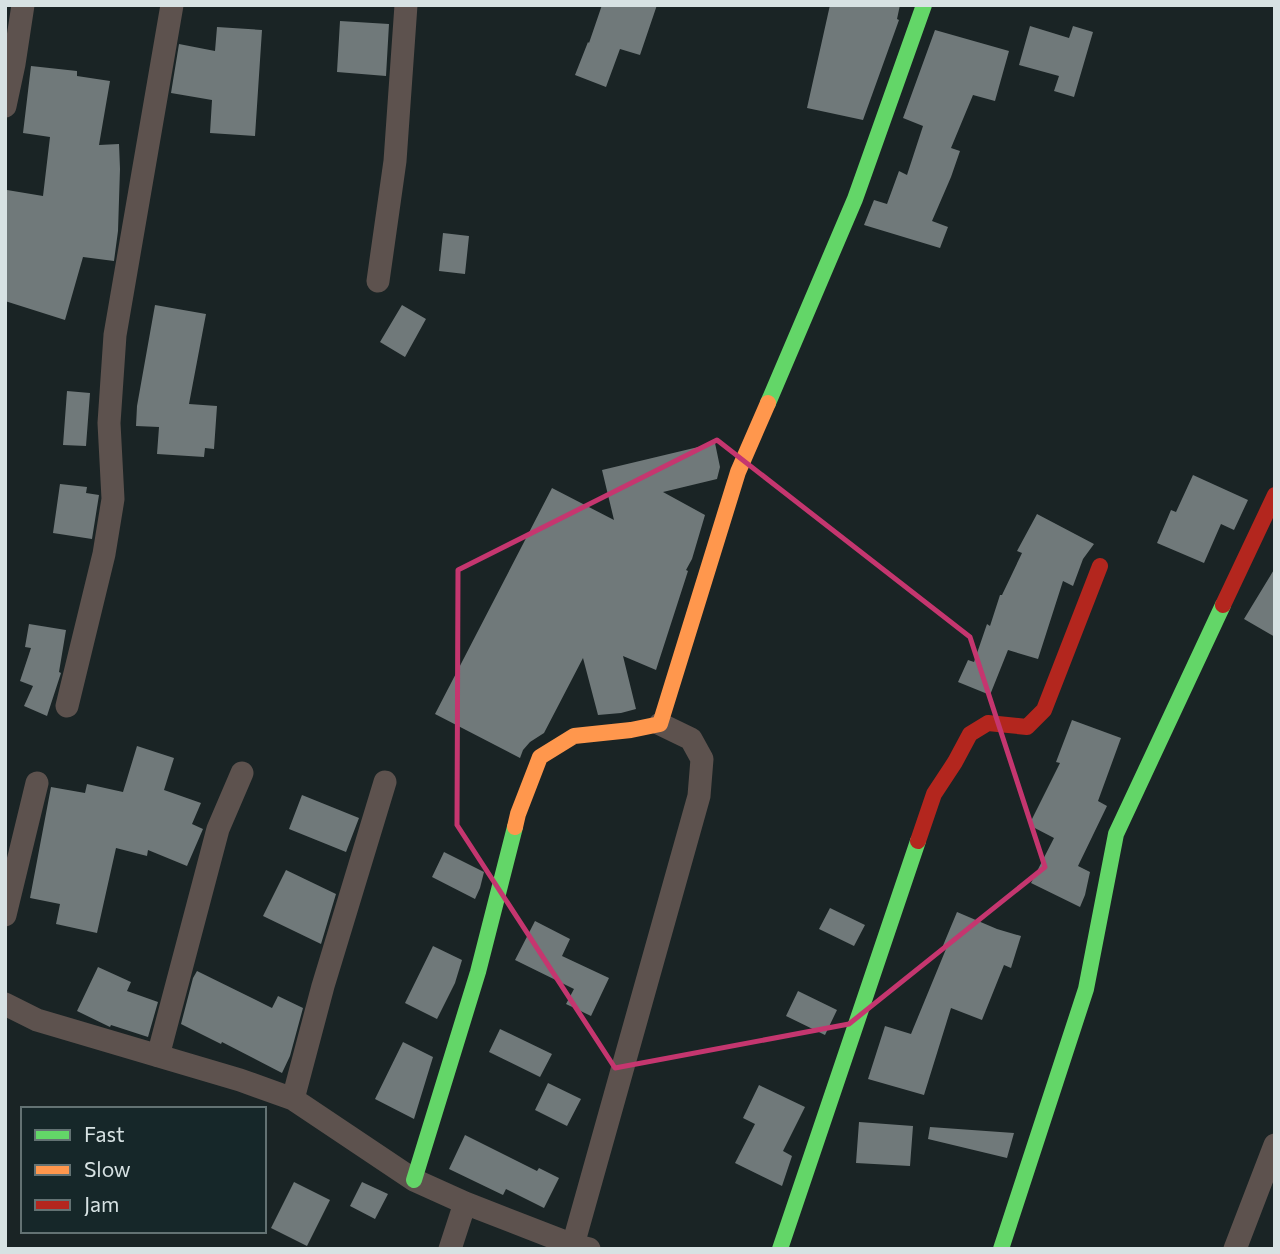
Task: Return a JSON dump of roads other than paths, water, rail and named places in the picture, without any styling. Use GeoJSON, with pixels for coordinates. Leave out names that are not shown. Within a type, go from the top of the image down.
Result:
{"type":"FeatureCollection","features":[{"type":"Feature","properties":{"kind":"street"},"geometry":{"type":"LineString","coordinates":[[5,106],[23,5]]}},
{"type":"Feature","properties":{"kind":"street"},"geometry":{"type":"LineString","coordinates":[[66,706],[104,554],[113,499],[110,423],[115,335],[172,5]]}},
{"type":"Feature","properties":{"kind":"street"},"geometry":{"type":"LineString","coordinates":[[378,281],[395,161],[406,5]]}},
{"type":"Feature","properties":{"kind":"street"},"geometry":{"type":"LineString","coordinates":[[660,724],[738,472],[855,199],[923,5]]}},
{"type":"Feature","properties":{"kind":"street"},"geometry":{"type":"LineString","coordinates":[[1001,1249],[1086,989],[1116,834],[1275,495]]}},
{"type":"Feature","properties":{"kind":"street"},"geometry":{"type":"LineString","coordinates":[[780,1249],[934,794],[970,734],[988,723],[1027,727],[1044,710],[1100,566]]}},
{"type":"Feature","properties":{"kind":"street"},"geometry":{"type":"LineString","coordinates":[[5,1004],[37,1020],[240,1080],[293,1099],[414,1180],[465,1203],[581,1247],[699,796],[702,759],[691,739],[660,724],[574,736],[540,757],[517,814],[478,972],[414,1180]]}},
{"type":"Feature","properties":{"kind":"street"},"geometry":{"type":"LineString","coordinates":[[158,1056],[218,829],[242,773]]}},
{"type":"Feature","properties":{"kind":"street"},"geometry":{"type":"LineString","coordinates":[[293,1099],[323,986],[385,782]]}},
{"type":"Feature","properties":{"kind":"street"},"geometry":{"type":"LineString","coordinates":[[5,915],[37,783]]}},
{"type":"Feature","properties":{"kind":"street"},"geometry":{"type":"LineString","coordinates":[[1235,1249],[1275,1145]]}},
{"type":"Feature","properties":{"kind":"street"},"geometry":{"type":"LineString","coordinates":[[450,1249],[465,1203]]}}]}
